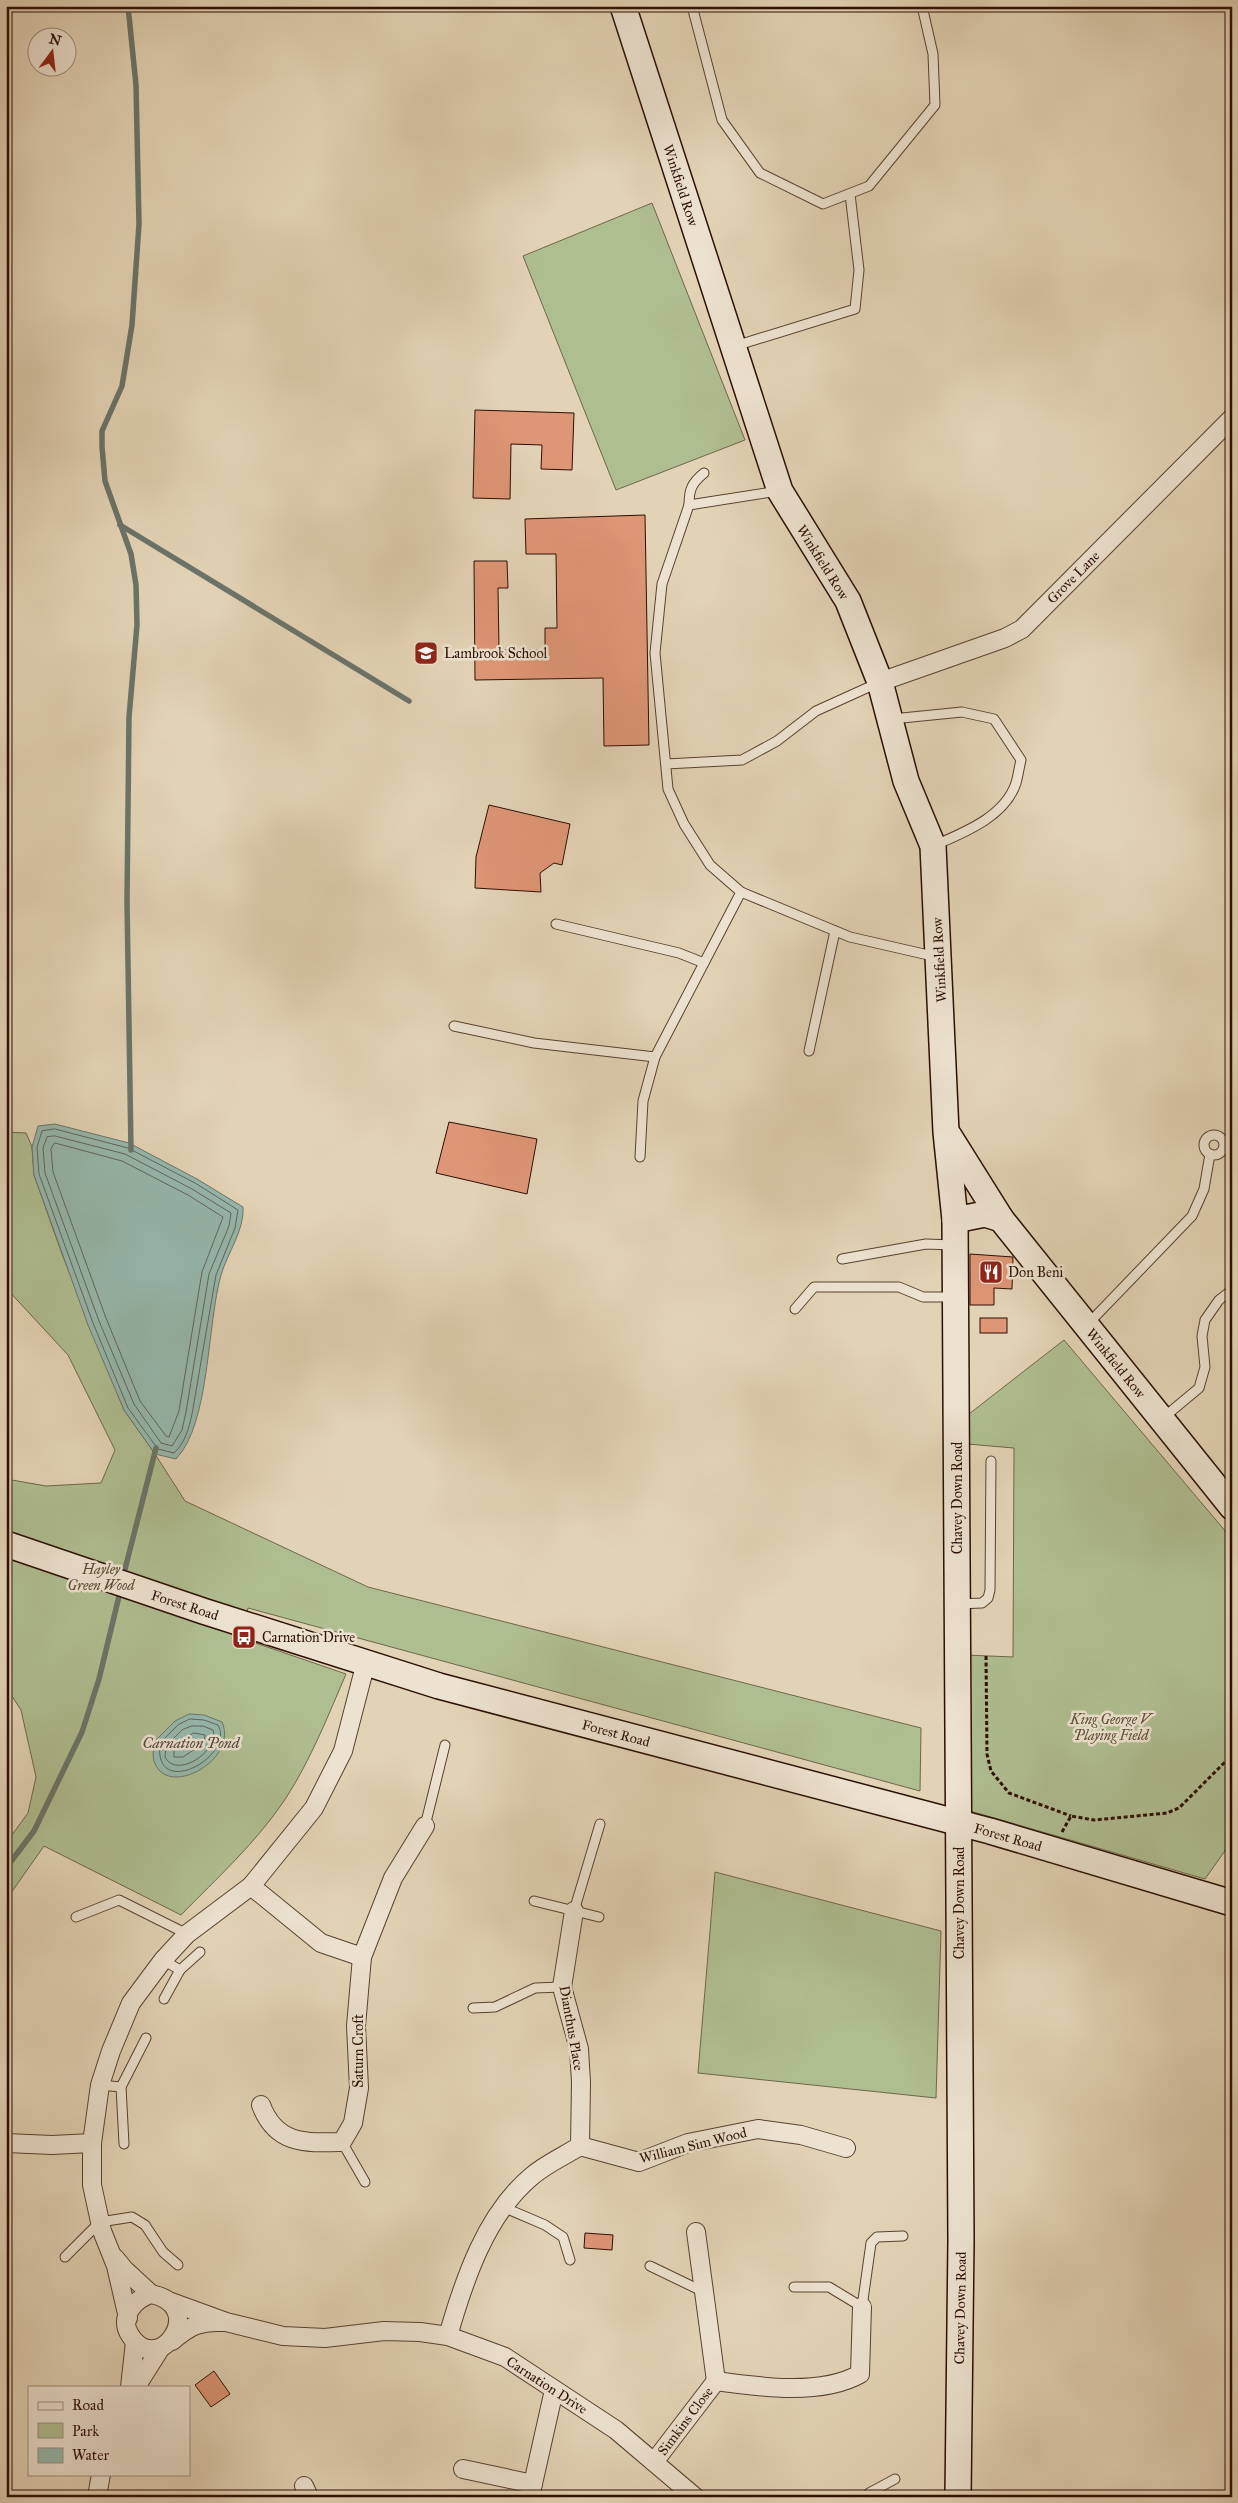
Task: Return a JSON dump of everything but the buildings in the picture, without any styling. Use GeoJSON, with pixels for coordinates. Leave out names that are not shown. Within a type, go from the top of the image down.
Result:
{"type":"FeatureCollection","features":[{"type":"Feature","properties":{"kind":"main road","name":"Winkfield Row"},"geometry":{"type":"LineString","coordinates":[[623,6],[780,491],[848,602],[880,682],[906,780],[933,846],[946,1132],[955,1220]]}},
{"type":"Feature","properties":{"kind":"main road","name":"Winkfield Row"},"geometry":{"type":"LineString","coordinates":[[946,1132],[1000,1219],[1232,1508]]}},
{"type":"Feature","properties":{"kind":"main road"},"geometry":{"type":"LineString","coordinates":[[955,1220],[985,1214],[1000,1219]]}},
{"type":"Feature","properties":{"kind":"main road","name":"Chavey Down Road"},"geometry":{"type":"LineString","coordinates":[[955,1220],[959,1822],[960,2250],[958,2497]]}},
{"type":"Feature","properties":{"kind":"main road","name":"Forest Road"},"geometry":{"type":"LineString","coordinates":[[6,1544],[439,1686],[959,1822],[1232,1904]]}},
{"type":"Feature","properties":{"kind":"street","name":"Grove Lane"},"geometry":{"type":"LineString","coordinates":[[880,682],[1005,638],[1022,629],[1232,418]]}},
{"type":"Feature","properties":{"kind":"street","name":"Carnation Drive"},"geometry":{"type":"LineString","coordinates":[[135,2342],[128,2332],[128,2318],[100,2222],[92,2185],[92,2143],[100,2085],[111,2051],[131,2003],[163,1960],[187,1934],[250,1886],[314,1808],[344,1751],[366,1662]]}},
{"type":"Feature","properties":{"kind":"street","name":"Saturn Croft"},"geometry":{"type":"LineString","coordinates":[[342,2142],[353,2124],[358,2088],[356,2026],[362,1957],[393,1878],[425,1826]]}},
{"type":"Feature","properties":{"kind":"street"},"geometry":{"type":"LineString","coordinates":[[250,1886],[321,1943],[362,1957]]}},
{"type":"Feature","properties":{"kind":"street","name":"Dianthus Place"},"geometry":{"type":"LineString","coordinates":[[574,1911],[562,1987],[579,2050],[582,2082],[580,2146]]}},
{"type":"Feature","properties":{"kind":"street"},"geometry":{"type":"LineString","coordinates":[[261,2105],[266,2120],[275,2129],[289,2138],[303,2142],[342,2142]]}},
{"type":"Feature","properties":{"kind":"street","name":"William Sim Wood"},"geometry":{"type":"LineString","coordinates":[[580,2146],[639,2162],[688,2143],[758,2129],[801,2135],[846,2148]]}},
{"type":"Feature","properties":{"kind":"street"},"geometry":{"type":"LineString","coordinates":[[6,2142],[52,2145],[92,2143]]}},
{"type":"Feature","properties":{"kind":"street"},"geometry":{"type":"LineString","coordinates":[[448,2336],[462,2287],[502,2206],[532,2176],[580,2146]]}},
{"type":"Feature","properties":{"kind":"street","name":"Simkins Close"},"geometry":{"type":"LineString","coordinates":[[654,2462],[716,2381],[696,2232]]}},
{"type":"Feature","properties":{"kind":"street","name":"Carnation Drive"},"geometry":{"type":"LineString","coordinates":[[110,2252],[124,2269],[151,2294],[162,2296],[171,2302],[226,2322],[283,2336],[325,2338],[384,2331],[420,2332],[448,2336],[505,2357],[616,2430],[695,2497]]}},
{"type":"Feature","properties":{"kind":"street"},"geometry":{"type":"LineString","coordinates":[[128,2318],[134,2302],[151,2294]]}},
{"type":"Feature","properties":{"kind":"street"},"geometry":{"type":"LineString","coordinates":[[137,2386],[164,2346],[175,2334],[178,2322],[177,2311],[171,2302]]}},
{"type":"Feature","properties":{"kind":"street","name":"Simkins Close"},"geometry":{"type":"LineString","coordinates":[[716,2381],[771,2389],[844,2383],[860,2374],[862,2307]]}},
{"type":"Feature","properties":{"kind":"street","name":"Carnation Drive"},"geometry":{"type":"LineString","coordinates":[[164,2346],[190,2326],[210,2322],[226,2322]]}},
{"type":"Feature","properties":{"kind":"street"},"geometry":{"type":"LineString","coordinates":[[130,2386],[135,2342],[144,2348],[164,2346]]}},
{"type":"Feature","properties":{"kind":"street"},"geometry":{"type":"LineString","coordinates":[[463,2469],[532,2490],[554,2390]]}},
{"type":"Feature","properties":{"kind":"street"},"geometry":{"type":"LineString","coordinates":[[97,2497],[101,2476]]}},
{"type":"Feature","properties":{"kind":"lane"},"geometry":{"type":"LineString","coordinates":[[692,6],[722,120],[760,173],[822,204],[869,186],[935,105],[933,54],[922,6]]}},
{"type":"Feature","properties":{"kind":"lane"},"geometry":{"type":"LineString","coordinates":[[733,346],[855,309],[859,270],[850,194]]}},
{"type":"Feature","properties":{"kind":"lane"},"geometry":{"type":"LineString","coordinates":[[704,473],[694,481],[690,490],[689,505],[662,584],[655,653],[668,789],[684,824],[710,865],[741,892],[850,937],[939,958]]}},
{"type":"Feature","properties":{"kind":"lane"},"geometry":{"type":"LineString","coordinates":[[689,505],[780,491]]}},
{"type":"Feature","properties":{"kind":"lane"},"geometry":{"type":"LineString","coordinates":[[666,764],[742,760],[777,741],[816,711],[880,682]]}},
{"type":"Feature","properties":{"kind":"lane"},"geometry":{"type":"LineString","coordinates":[[889,720],[962,712],[994,719],[1020,760],[1015,785],[998,810],[967,831],[933,846]]}},
{"type":"Feature","properties":{"kind":"lane"},"geometry":{"type":"LineString","coordinates":[[640,1157],[643,1101],[655,1057],[741,892]]}},
{"type":"Feature","properties":{"kind":"lane"},"geometry":{"type":"LineString","coordinates":[[556,924],[679,953],[704,963]]}},
{"type":"Feature","properties":{"kind":"lane"},"geometry":{"type":"LineString","coordinates":[[809,1051],[834,931]]}},
{"type":"Feature","properties":{"kind":"lane"},"geometry":{"type":"LineString","coordinates":[[454,1026],[534,1043],[655,1057]]}},
{"type":"Feature","properties":{"kind":"lane"},"geometry":{"type":"LineString","coordinates":[[1086,1326],[1192,1216],[1204,1189],[1210,1154]]}},
{"type":"Feature","properties":{"kind":"lane"},"geometry":{"type":"LineString","coordinates":[[842,1260],[926,1244],[956,1245]]}},
{"type":"Feature","properties":{"kind":"lane"},"geometry":{"type":"LineString","coordinates":[[795,1309],[814,1287],[899,1287],[924,1297],[956,1296]]}},
{"type":"Feature","properties":{"kind":"lane"},"geometry":{"type":"LineString","coordinates":[[1161,1420],[1199,1388],[1205,1366],[1202,1336],[1205,1320],[1219,1300],[1232,1290]]}},
{"type":"Feature","properties":{"kind":"lane"},"geometry":{"type":"LineString","coordinates":[[958,1604],[982,1604],[988,1598],[990,1590],[991,1461]]}},
{"type":"Feature","properties":{"kind":"lane"},"geometry":{"type":"LineString","coordinates":[[425,1826],[445,1745]]}},
{"type":"Feature","properties":{"kind":"lane"},"geometry":{"type":"LineString","coordinates":[[574,1911],[600,1824]]}},
{"type":"Feature","properties":{"kind":"lane"},"geometry":{"type":"LineString","coordinates":[[76,1917],[119,1900],[187,1934]]}},
{"type":"Feature","properties":{"kind":"lane"},"geometry":{"type":"LineString","coordinates":[[534,1901],[599,1917]]}},
{"type":"Feature","properties":{"kind":"lane"},"geometry":{"type":"LineString","coordinates":[[164,1999],[180,1970],[200,1952]]}},
{"type":"Feature","properties":{"kind":"lane"},"geometry":{"type":"LineString","coordinates":[[163,1960],[180,1970]]}},
{"type":"Feature","properties":{"kind":"lane"},"geometry":{"type":"LineString","coordinates":[[472,2008],[495,2007],[535,1988],[562,1987]]}},
{"type":"Feature","properties":{"kind":"lane"},"geometry":{"type":"LineString","coordinates":[[124,2144],[121,2087],[146,2038]]}},
{"type":"Feature","properties":{"kind":"lane"},"geometry":{"type":"LineString","coordinates":[[100,2085],[121,2087]]}},
{"type":"Feature","properties":{"kind":"lane"},"geometry":{"type":"LineString","coordinates":[[342,2142],[365,2182]]}},
{"type":"Feature","properties":{"kind":"lane"},"geometry":{"type":"LineString","coordinates":[[502,2206],[545,2225],[563,2237],[570,2260]]}},
{"type":"Feature","properties":{"kind":"lane"},"geometry":{"type":"LineString","coordinates":[[66,2257],[100,2222],[124,2217],[139,2220],[163,2252],[178,2265]]}},
{"type":"Feature","properties":{"kind":"lane","name":"Simkins Close"},"geometry":{"type":"LineString","coordinates":[[862,2307],[871,2243],[877,2237],[903,2236]]}},
{"type":"Feature","properties":{"kind":"lane"},"geometry":{"type":"LineString","coordinates":[[650,2266],[704,2292]]}},
{"type":"Feature","properties":{"kind":"lane"},"geometry":{"type":"LineString","coordinates":[[794,2288],[829,2287],[862,2307]]}},
{"type":"Feature","properties":{"kind":"lane"},"geometry":{"type":"LineString","coordinates":[[869,2497],[869,2493],[895,2479]]}},
{"type":"Feature","properties":{"kind":"path"},"geometry":{"type":"LineString","coordinates":[[986,1656],[988,1754],[991,1772],[1009,1793],[1071,1816],[1094,1820],[1167,1813],[1178,1808],[1224,1763],[1232,1759]]}},
{"type":"Feature","properties":{"kind":"path"},"geometry":{"type":"LineString","coordinates":[[1052,1850],[1071,1816]]}},
{"type":"Feature","properties":{"kind":"green space"},"geometry":{"type":"Polygon","coordinates":[[[652,203],[745,440],[616,490],[523,256],[652,203]]]}},
{"type":"Feature","properties":{"kind":"green space","name":"Hayley Green Wood"},"geometry":{"type":"Polygon","coordinates":[[[6,1132],[26,1133],[32,1147],[34,1175],[62,1254],[124,1410],[185,1501],[368,1587],[921,1728],[920,1791],[248,1608],[241,1638],[346,1674],[319,1737],[303,1768],[286,1798],[262,1830],[181,1915],[44,1846],[6,1900],[6,1843],[28,1813],[36,1777],[21,1710],[6,1687],[6,1479],[46,1486],[101,1483],[115,1450],[68,1355],[6,1288],[6,1132]]]}},
{"type":"Feature","properties":{"kind":"green space","name":"King George V Playing Field"},"geometry":{"type":"Polygon","coordinates":[[[1064,1340],[1232,1539],[1232,1841],[1205,1879],[970,1811],[966,1655],[1013,1657],[1014,1448],[967,1444],[969,1414],[1064,1340]]]}},
{"type":"Feature","properties":{"kind":"green space"},"geometry":{"type":"Polygon","coordinates":[[[715,1872],[941,1931],[936,2098],[698,2073],[715,1872]]]}},
{"type":"Feature","properties":{"kind":"water"},"geometry":{"type":"Polygon","coordinates":[[[55,1124],[129,1143],[197,1179],[243,1207],[241,1225],[224,1266],[216,1296],[206,1372],[195,1422],[187,1443],[176,1459],[155,1454],[124,1410],[88,1325],[34,1175],[32,1147],[38,1126],[55,1124]]]}},
{"type":"Feature","properties":{"kind":"water","name":"Carnation Pond"},"geometry":{"type":"Polygon","coordinates":[[[189,1714],[204,1715],[222,1722],[224,1736],[220,1750],[211,1761],[199,1770],[185,1776],[172,1777],[161,1772],[154,1761],[155,1741],[175,1721],[189,1714]]]}},
{"type":"Feature","properties":{"kind":"waterway"},"geometry":{"type":"LineString","coordinates":[[128,6],[136,85],[139,224],[132,325],[122,386],[102,431],[102,447],[105,481],[131,554],[136,585],[137,625],[129,717],[127,901],[131,1150]]}},
{"type":"Feature","properties":{"kind":"waterway"},"geometry":{"type":"LineString","coordinates":[[120,525],[409,701]]}},
{"type":"Feature","properties":{"kind":"waterway"},"geometry":{"type":"LineString","coordinates":[[123,1577],[156,1448]]}},
{"type":"Feature","properties":{"kind":"waterway"},"geometry":{"type":"LineString","coordinates":[[6,1868],[34,1831],[82,1732],[99,1679],[121,1588]]}},
{"type":"Feature","properties":{"kind":"place","name":"Lambrook School"},"geometry":{"type":"Point","coordinates":[426,653]}},
{"type":"Feature","properties":{"kind":"place","name":"Don Beni"},"geometry":{"type":"Point","coordinates":[991,1272]}},
{"type":"Feature","properties":{"kind":"place","name":"Carnation Drive"},"geometry":{"type":"Point","coordinates":[244,1637]}}]}
